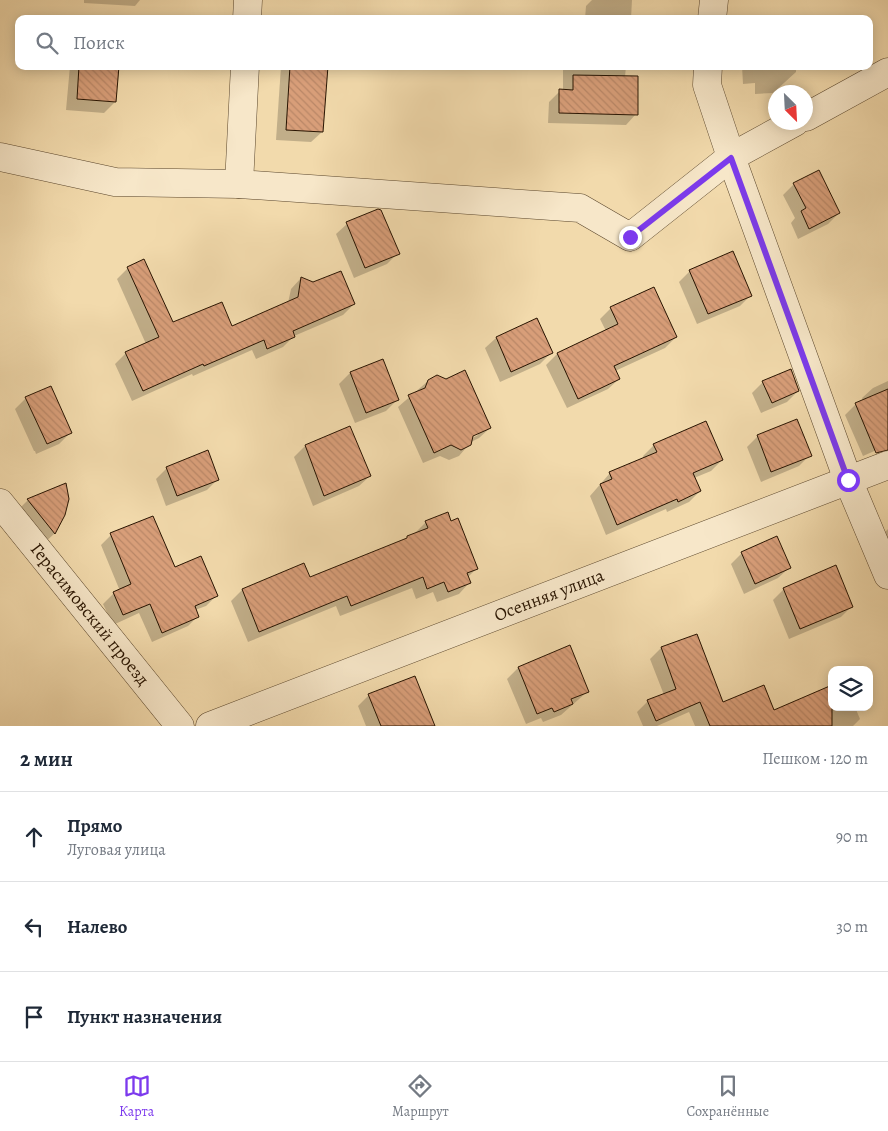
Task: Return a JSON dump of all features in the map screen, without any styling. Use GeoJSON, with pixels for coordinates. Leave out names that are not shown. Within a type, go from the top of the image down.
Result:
{"type":"FeatureCollection","features":[{"type":"Feature","properties":{"kind":"street"},"geometry":{"type":"LineString","coordinates":[[247,15],[248,0]]}},
{"type":"Feature","properties":{"kind":"street"},"geometry":{"type":"LineString","coordinates":[[712,15],[714,0]]}},
{"type":"Feature","properties":{"kind":"street"},"geometry":{"type":"LineString","coordinates":[[238,184],[245,70]]}},
{"type":"Feature","properties":{"kind":"street"},"geometry":{"type":"LineString","coordinates":[[708,70],[707,85],[731,158],[848,480],[888,575]]}},
{"type":"Feature","properties":{"kind":"street"},"geometry":{"type":"LineString","coordinates":[[813,113],[888,72]]}},
{"type":"Feature","properties":{"kind":"street"},"geometry":{"type":"LineString","coordinates":[[0,157],[115,182],[238,184],[580,208],[630,237],[731,158],[782,130]]}},
{"type":"Feature","properties":{"kind":"street","name":"Осенняя улица"},"geometry":{"type":"LineString","coordinates":[[210,726],[888,465]]}},
{"type":"Feature","properties":{"kind":"street","name":"Герасимовский проезд"},"geometry":{"type":"LineString","coordinates":[[0,503],[180,726]]}},
{"type":"Feature","properties":{"kind":"building"},"geometry":{"type":"Polygon","coordinates":[[[79,70],[119,70],[116,102],[77,99],[79,70]]]}},
{"type":"Feature","properties":{"kind":"building"},"geometry":{"type":"Polygon","coordinates":[[[290,70],[328,70],[323,132],[286,130],[290,70]]]}},
{"type":"Feature","properties":{"kind":"building"},"geometry":{"type":"Polygon","coordinates":[[[573,75],[638,76],[638,115],[559,113],[559,89],[573,90],[573,75]]]}},
{"type":"Feature","properties":{"kind":"building"},"geometry":{"type":"Polygon","coordinates":[[[819,170],[840,213],[809,229],[801,211],[806,208],[793,183],[819,170]]]}},
{"type":"Feature","properties":{"kind":"building"},"geometry":{"type":"Polygon","coordinates":[[[378,209],[381,210],[400,254],[365,268],[346,222],[378,209]]]}},
{"type":"Feature","properties":{"kind":"building"},"geometry":{"type":"Polygon","coordinates":[[[733,251],[752,296],[708,314],[689,270],[733,251]]]}},
{"type":"Feature","properties":{"kind":"building"},"geometry":{"type":"Polygon","coordinates":[[[144,259],[173,322],[222,302],[232,326],[298,297],[301,277],[313,282],[341,271],[355,304],[293,331],[295,337],[267,349],[264,340],[204,366],[203,364],[143,391],[125,352],[159,337],[127,267],[144,259]]]}},
{"type":"Feature","properties":{"kind":"building"},"geometry":{"type":"Polygon","coordinates":[[[654,287],[677,337],[614,366],[620,379],[578,399],[557,353],[618,324],[610,307],[654,287]]]}},
{"type":"Feature","properties":{"kind":"building"},"geometry":{"type":"Polygon","coordinates":[[[537,318],[553,353],[511,372],[496,337],[537,318]]]}},
{"type":"Feature","properties":{"kind":"building"},"geometry":{"type":"Polygon","coordinates":[[[383,359],[399,400],[366,413],[350,372],[383,359]]]}},
{"type":"Feature","properties":{"kind":"building"},"geometry":{"type":"Polygon","coordinates":[[[791,369],[799,391],[772,403],[762,381],[791,369]]]}},
{"type":"Feature","properties":{"kind":"building"},"geometry":{"type":"Polygon","coordinates":[[[465,370],[491,428],[473,436],[471,445],[461,450],[451,445],[434,453],[408,395],[425,388],[428,380],[437,375],[446,379],[465,370]]]}},
{"type":"Feature","properties":{"kind":"building"},"geometry":{"type":"Polygon","coordinates":[[[51,386],[72,433],[47,444],[25,397],[51,386]]]}},
{"type":"Feature","properties":{"kind":"building"},"geometry":{"type":"Polygon","coordinates":[[[888,389],[888,450],[876,453],[855,403],[888,389]]]}},
{"type":"Feature","properties":{"kind":"building"},"geometry":{"type":"Polygon","coordinates":[[[797,419],[812,456],[771,472],[757,435],[797,419]]]}},
{"type":"Feature","properties":{"kind":"building"},"geometry":{"type":"Polygon","coordinates":[[[706,421],[723,460],[693,473],[701,491],[678,502],[677,499],[617,525],[600,484],[612,479],[609,472],[657,452],[653,444],[706,421]]]}},
{"type":"Feature","properties":{"kind":"building"},"geometry":{"type":"Polygon","coordinates":[[[350,426],[371,476],[324,496],[305,445],[350,426]]]}},
{"type":"Feature","properties":{"kind":"building"},"geometry":{"type":"Polygon","coordinates":[[[208,450],[219,480],[177,496],[166,467],[208,450]]]}},
{"type":"Feature","properties":{"kind":"building"},"geometry":{"type":"Polygon","coordinates":[[[66,483],[69,499],[65,515],[55,534],[27,499],[66,483]]]}},
{"type":"Feature","properties":{"kind":"building"},"geometry":{"type":"Polygon","coordinates":[[[448,512],[451,521],[458,518],[478,569],[467,573],[471,583],[448,592],[444,582],[427,589],[423,577],[351,606],[347,596],[259,632],[242,589],[304,563],[310,577],[407,538],[407,536],[428,528],[425,521],[448,512]]]}},
{"type":"Feature","properties":{"kind":"building"},"geometry":{"type":"Polygon","coordinates":[[[153,516],[175,567],[201,556],[218,596],[195,606],[199,617],[162,633],[150,604],[123,615],[113,592],[131,584],[110,533],[153,516]]]}},
{"type":"Feature","properties":{"kind":"building"},"geometry":{"type":"Polygon","coordinates":[[[777,536],[791,568],[755,584],[741,552],[777,536]]]}},
{"type":"Feature","properties":{"kind":"building"},"geometry":{"type":"Polygon","coordinates":[[[836,565],[853,607],[800,629],[783,588],[836,565]]]}},
{"type":"Feature","properties":{"kind":"building"},"geometry":{"type":"Polygon","coordinates":[[[697,634],[723,702],[764,685],[774,710],[828,687],[828,711],[832,711],[832,726],[710,726],[700,702],[656,721],[647,700],[676,689],[661,647],[697,634]]]}},
{"type":"Feature","properties":{"kind":"building"},"geometry":{"type":"Polygon","coordinates":[[[570,645],[589,692],[571,699],[573,704],[554,712],[552,708],[537,714],[518,667],[570,645]]]}},
{"type":"Feature","properties":{"kind":"building"},"geometry":{"type":"Polygon","coordinates":[[[415,676],[435,726],[381,726],[368,694],[415,676]]]}},
{"type":"Feature","properties":{"kind":"route"},"geometry":{"type":"LineString","coordinates":[[630,237],[731,158],[848,480]]}}]}
